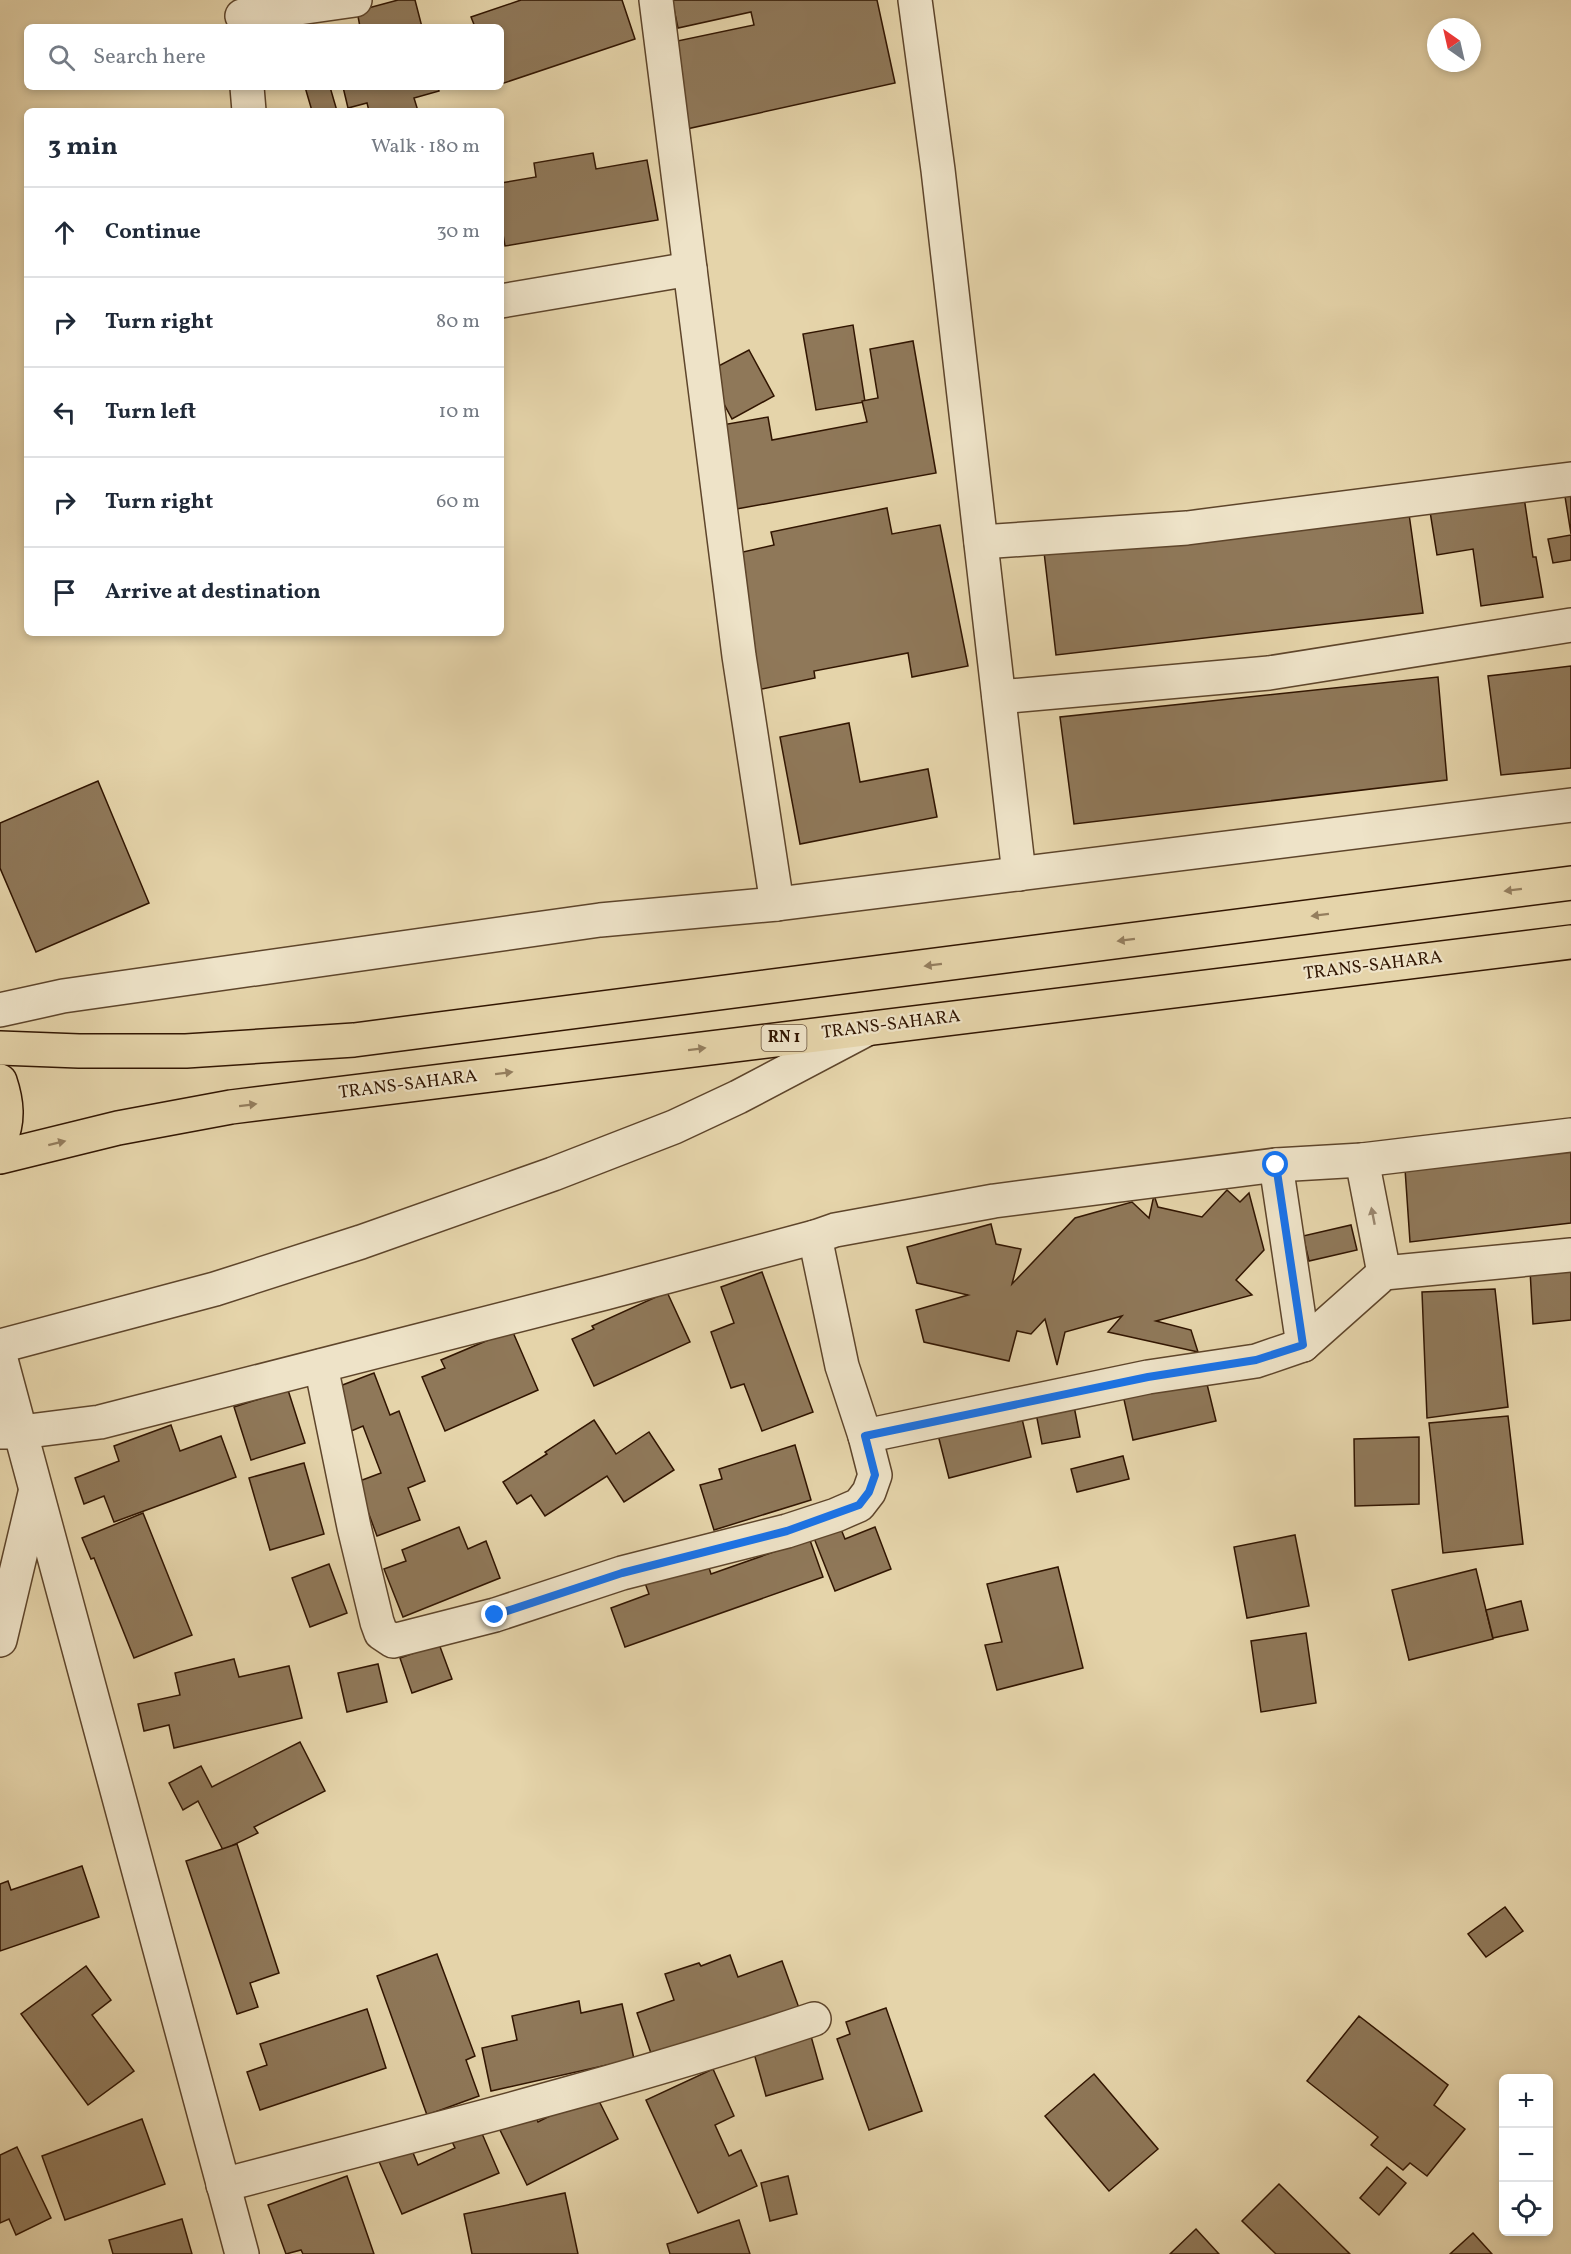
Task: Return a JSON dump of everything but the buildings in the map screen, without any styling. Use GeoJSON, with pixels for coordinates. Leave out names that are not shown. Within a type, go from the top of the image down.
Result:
{"type":"FeatureCollection","features":[{"type":"Feature","properties":{"kind":"highway"},"geometry":{"type":"LineString","coordinates":[[0,1048],[80,1052],[175,1051],[354,1040],[1571,883]]}},
{"type":"Feature","properties":{"kind":"highway","name":"TRANS-SAHARA"},"geometry":{"type":"LineString","coordinates":[[0,1157],[118,1128],[231,1107],[1571,942]]}},
{"type":"Feature","properties":{"kind":"highway"},"geometry":{"type":"LineString","coordinates":[[0,1081],[5,1095],[7,1113],[0,1141]]}},
{"type":"Feature","properties":{"kind":"street"},"geometry":{"type":"LineString","coordinates":[[242,14],[355,0]]}},
{"type":"Feature","properties":{"kind":"street"},"geometry":{"type":"LineString","coordinates":[[656,0],[739,656],[777,904]]}},
{"type":"Feature","properties":{"kind":"street"},"geometry":{"type":"LineString","coordinates":[[915,0],[939,182],[1019,874]]}},
{"type":"Feature","properties":{"kind":"street"},"geometry":{"type":"LineString","coordinates":[[247,90],[249,108]]}},
{"type":"Feature","properties":{"kind":"street"},"geometry":{"type":"LineString","coordinates":[[504,300],[690,269]]}},
{"type":"Feature","properties":{"kind":"street"},"geometry":{"type":"LineString","coordinates":[[981,542],[1187,528],[1571,479]]}},
{"type":"Feature","properties":{"kind":"street"},"geometry":{"type":"LineString","coordinates":[[999,697],[1269,673],[1571,625]]}},
{"type":"Feature","properties":{"kind":"street"},"geometry":{"type":"LineString","coordinates":[[0,1010],[63,996],[600,920],[777,904],[1571,805]]}},
{"type":"Feature","properties":{"kind":"street"},"geometry":{"type":"LineString","coordinates":[[0,1346],[215,1289],[361,1242],[553,1174],[674,1127],[738,1097],[871,1027]]}},
{"type":"Feature","properties":{"kind":"street"},"geometry":{"type":"LineString","coordinates":[[10,1432],[100,1422],[605,1293],[835,1230],[994,1201],[1276,1165],[1362,1160],[1571,1136]]}},
{"type":"Feature","properties":{"kind":"street"},"geometry":{"type":"LineString","coordinates":[[1362,1160],[1384,1273]]}},
{"type":"Feature","properties":{"kind":"street"},"geometry":{"type":"LineString","coordinates":[[1276,1165],[1303,1345]]}},
{"type":"Feature","properties":{"kind":"street"},"geometry":{"type":"LineString","coordinates":[[321,1366],[354,1527],[381,1633],[393,1641],[495,1615],[622,1573],[787,1531],[859,1505],[869,1492],[875,1475],[842,1366],[815,1237]]}},
{"type":"Feature","properties":{"kind":"street"},"geometry":{"type":"LineString","coordinates":[[865,1436],[1148,1377],[1256,1360],[1303,1345],[1384,1273],[1571,1255]]}},
{"type":"Feature","properties":{"kind":"street"},"geometry":{"type":"LineString","coordinates":[[0,1356],[10,1432],[36,1488],[242,2254]]}},
{"type":"Feature","properties":{"kind":"street"},"geometry":{"type":"LineString","coordinates":[[0,1640],[36,1488]]}},
{"type":"Feature","properties":{"kind":"street"},"geometry":{"type":"LineString","coordinates":[[224,2185],[590,2088],[717,2052],[814,2019]]}},
{"type":"Feature","properties":{"kind":"route"},"geometry":{"type":"LineString","coordinates":[[495,1615],[622,1573],[787,1531],[859,1505],[869,1492],[875,1475],[865,1436],[894,1428],[961,1417],[1148,1377],[1256,1360],[1303,1345],[1276,1165]]}}]}
